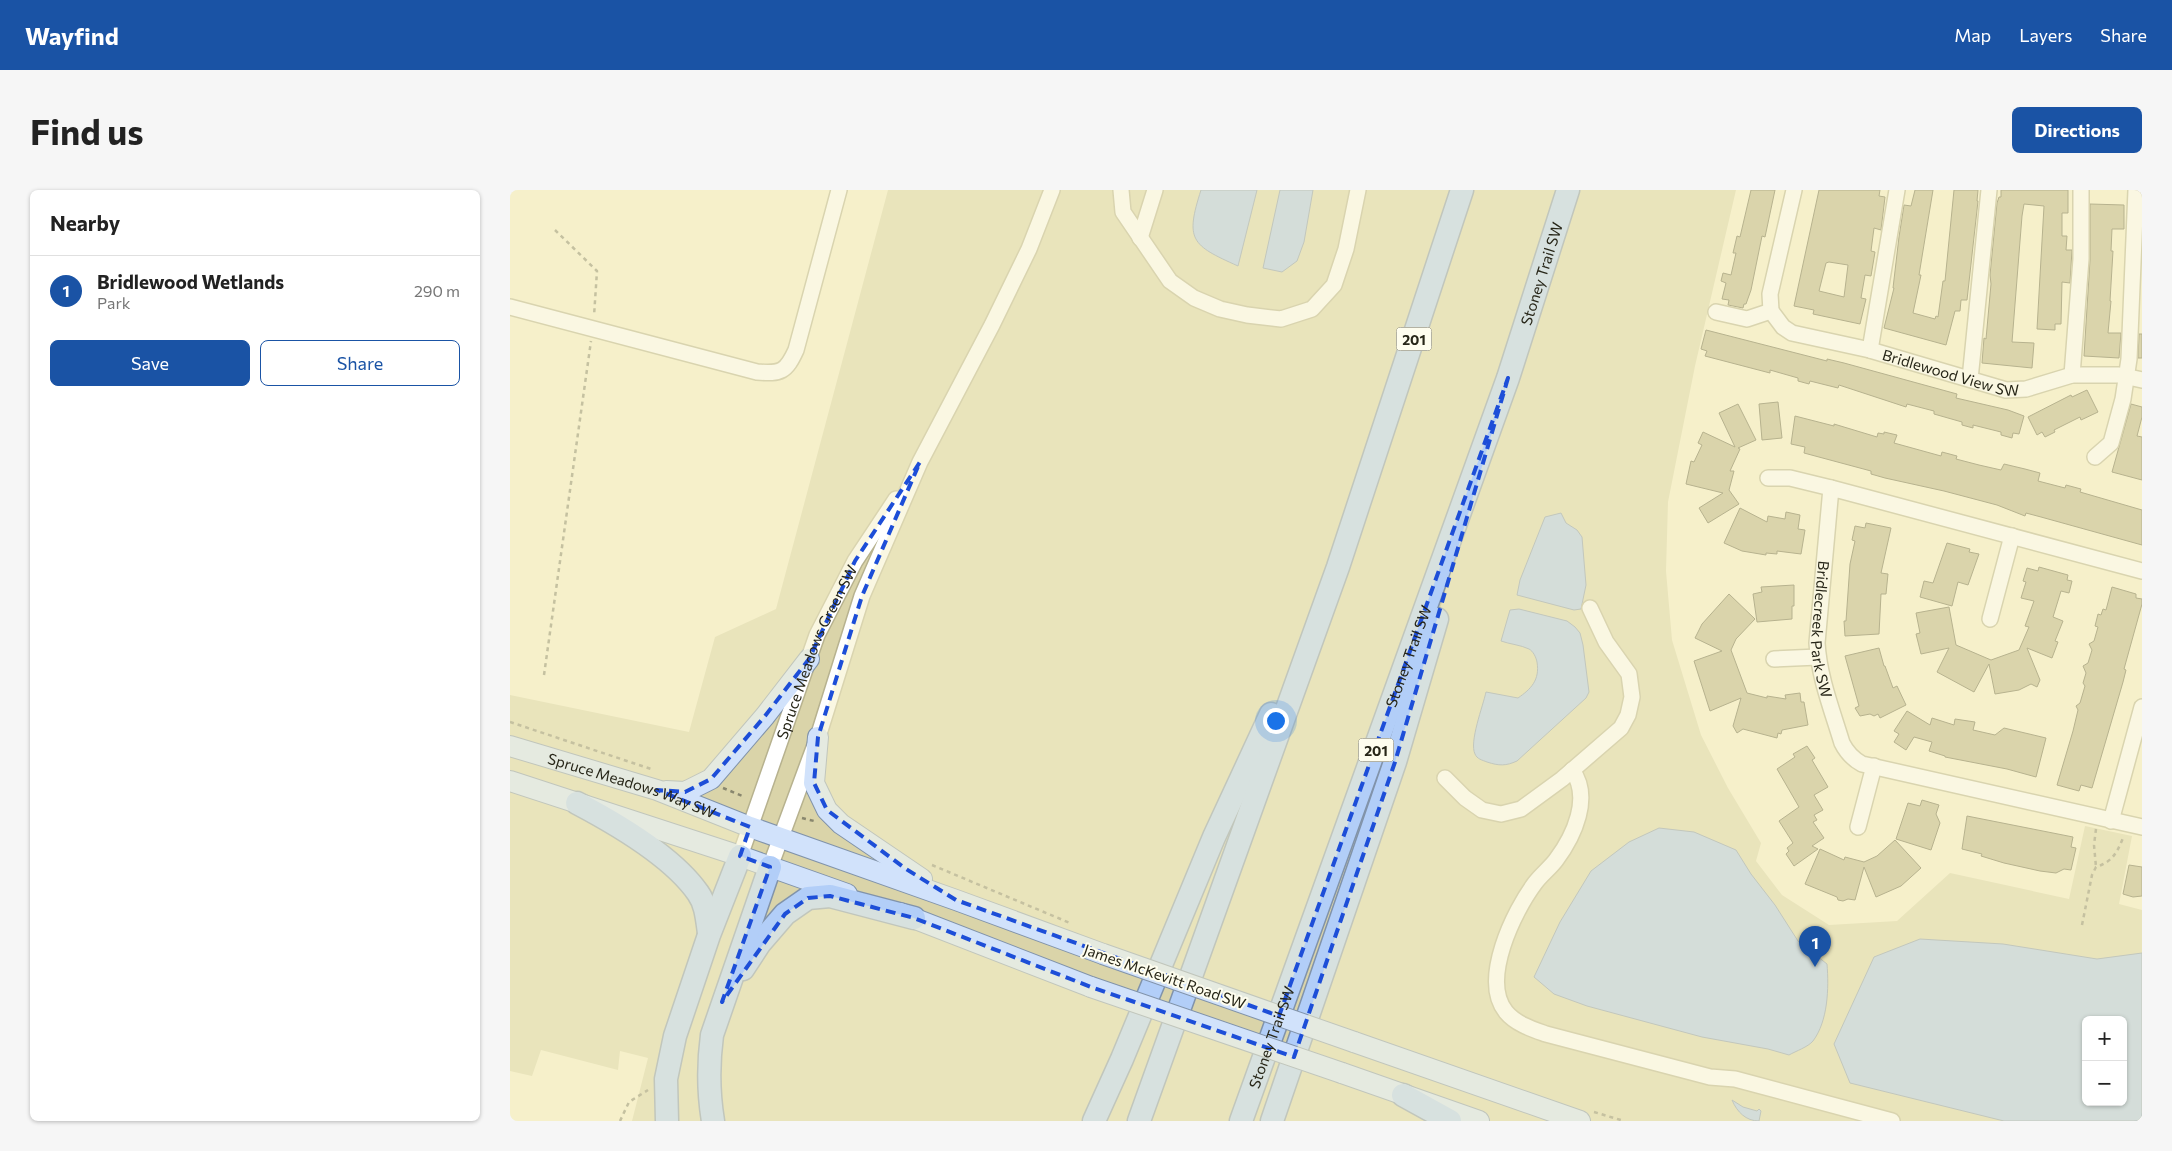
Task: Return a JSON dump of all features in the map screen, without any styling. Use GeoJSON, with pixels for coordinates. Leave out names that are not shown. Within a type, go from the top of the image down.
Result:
{"type":"FeatureCollection","features":[{"type":"Feature","properties":{"kind":"highway","name":"201"},"geometry":{"type":"LineString","coordinates":[[1139,1121],[1338,567],[1462,190]]}},
{"type":"Feature","properties":{"kind":"highway","name":"Stoney Trail SW"},"geometry":{"type":"LineString","coordinates":[[1241,1121],[1508,378],[1568,190]]}},
{"type":"Feature","properties":{"kind":"highway"},"geometry":{"type":"LineString","coordinates":[[1272,1121],[1395,762],[1508,378]]}},
{"type":"Feature","properties":{"kind":"highway"},"geometry":{"type":"LineString","coordinates":[[1094,1121],[1122,1059],[1214,837],[1338,567]]}},
{"type":"Feature","properties":{"kind":"highway"},"geometry":{"type":"LineString","coordinates":[[577,803],[616,824],[665,860],[686,879],[698,893],[705,906],[709,935]]}},
{"type":"Feature","properties":{"kind":"highway"},"geometry":{"type":"LineString","coordinates":[[667,1121],[666,1079],[675,1036],[709,935],[740,856]]}},
{"type":"Feature","properties":{"kind":"highway"},"geometry":{"type":"LineString","coordinates":[[713,1121],[708,1095],[708,1063],[712,1035],[770,867]]}},
{"type":"Feature","properties":{"kind":"highway"},"geometry":{"type":"LineString","coordinates":[[722,1002],[767,934],[785,914],[799,902],[808,898],[830,896],[914,918]]}},
{"type":"Feature","properties":{"kind":"highway"},"geometry":{"type":"LineString","coordinates":[[1403,1095],[1450,1121]]}},
{"type":"Feature","properties":{"kind":"main road"},"geometry":{"type":"LineString","coordinates":[[656,781],[684,792],[711,779],[766,716],[809,659]]}},
{"type":"Feature","properties":{"kind":"main road"},"geometry":{"type":"LineString","coordinates":[[818,737],[814,783],[826,810],[841,824],[906,869],[956,900]]}},
{"type":"Feature","properties":{"kind":"main road","name":"Spruce Meadows Way SW"},"geometry":{"type":"LineString","coordinates":[[510,745],[551,757],[656,781],[750,827]]}},
{"type":"Feature","properties":{"kind":"main road"},"geometry":{"type":"LineString","coordinates":[[510,781],[740,856],[914,918],[1091,987],[1479,1121]]}},
{"type":"Feature","properties":{"kind":"main road","name":"James McKevitt Road SW"},"geometry":{"type":"LineString","coordinates":[[750,827],[1102,954],[1580,1121]]}},
{"type":"Feature","properties":{"kind":"street"},"geometry":{"type":"LineString","coordinates":[[510,307],[757,372],[776,373],[789,366],[796,350],[839,190]]}},
{"type":"Feature","properties":{"kind":"street","name":"Spruce Meadows Green SW"},"geometry":{"type":"LineString","coordinates":[[770,867],[818,737],[862,596],[920,462],[992,325],[1029,248],[1052,190]]}},
{"type":"Feature","properties":{"kind":"street"},"geometry":{"type":"LineString","coordinates":[[1121,190],[1123,212],[1170,281],[1194,298],[1220,308],[1247,316],[1280,319],[1312,309],[1334,285],[1346,249],[1358,190]]}},
{"type":"Feature","properties":{"kind":"street"},"geometry":{"type":"LineString","coordinates":[[1140,238],[1155,190]]}},
{"type":"Feature","properties":{"kind":"street"},"geometry":{"type":"LineString","coordinates":[[1716,312],[1747,319],[1771,311],[1770,294],[1794,190]]}},
{"type":"Feature","properties":{"kind":"street"},"geometry":{"type":"LineString","coordinates":[[1870,350],[1897,190]]}},
{"type":"Feature","properties":{"kind":"street"},"geometry":{"type":"LineString","coordinates":[[1970,380],[1990,190]]}},
{"type":"Feature","properties":{"kind":"street"},"geometry":{"type":"LineString","coordinates":[[2072,375],[2081,259],[2081,190]]}},
{"type":"Feature","properties":{"kind":"street"},"geometry":{"type":"LineString","coordinates":[[2096,457],[2110,443],[2123,399],[2123,376],[2129,358],[2136,190],[2142,191]]}},
{"type":"Feature","properties":{"kind":"street","name":"Bridlewood View SW"},"geometry":{"type":"LineString","coordinates":[[1771,311],[1783,327],[1792,333],[1870,350],[2006,390],[2026,390],[2072,375],[2123,376],[2142,380]]}},
{"type":"Feature","properties":{"kind":"street","name":"Spruce Meadows Green SW"},"geometry":{"type":"LineString","coordinates":[[740,856],[817,635],[855,561],[920,462]]}},
{"type":"Feature","properties":{"kind":"street"},"geometry":{"type":"LineString","coordinates":[[1768,478],[1790,478],[1831,488],[2142,571]]}},
{"type":"Feature","properties":{"kind":"street","name":"Bridlecreek Park SW"},"geometry":{"type":"LineString","coordinates":[[1831,488],[1817,624],[1818,657],[1825,688],[1846,750],[1856,760],[1874,766],[2135,826]]}},
{"type":"Feature","properties":{"kind":"street"},"geometry":{"type":"LineString","coordinates":[[1990,619],[2012,536]]}},
{"type":"Feature","properties":{"kind":"street"},"geometry":{"type":"LineString","coordinates":[[1445,778],[1465,798],[1482,810],[1501,814],[1521,809],[1541,796],[1621,728],[1628,715],[1632,697],[1629,674],[1606,642],[1590,608]]}},
{"type":"Feature","properties":{"kind":"street"},"geometry":{"type":"LineString","coordinates":[[1774,659],[1818,657]]}},
{"type":"Feature","properties":{"kind":"street"},"geometry":{"type":"LineString","coordinates":[[2104,820],[2142,707]]}},
{"type":"Feature","properties":{"kind":"street"},"geometry":{"type":"LineString","coordinates":[[1858,827],[1874,766]]}},
{"type":"Feature","properties":{"kind":"street"},"geometry":{"type":"LineString","coordinates":[[1572,770],[1579,779],[1581,792],[1578,818],[1569,839],[1556,860],[1535,883],[1520,908],[1507,934],[1498,963],[1497,992],[1506,1012],[1522,1025],[1546,1034],[1710,1077],[1735,1080],[1892,1121]]}},
{"type":"Feature","properties":{"kind":"path"},"geometry":{"type":"LineString","coordinates":[[544,674],[593,329],[597,271],[555,230]]}},
{"type":"Feature","properties":{"kind":"path"},"geometry":{"type":"LineString","coordinates":[[510,722],[656,781]]}},
{"type":"Feature","properties":{"kind":"path"},"geometry":{"type":"LineString","coordinates":[[711,779],[722,788],[758,802]]}},
{"type":"Feature","properties":{"kind":"path"},"geometry":{"type":"LineString","coordinates":[[790,814],[816,822]]}},
{"type":"Feature","properties":{"kind":"path"},"geometry":{"type":"LineString","coordinates":[[2082,925],[2090,882],[2096,867],[2094,845],[2104,820]]}},
{"type":"Feature","properties":{"kind":"path"},"geometry":{"type":"LineString","coordinates":[[2096,867],[2107,864],[2114,857],[2135,826]]}},
{"type":"Feature","properties":{"kind":"path"},"geometry":{"type":"LineString","coordinates":[[926,862],[1075,925]]}},
{"type":"Feature","properties":{"kind":"path"},"geometry":{"type":"LineString","coordinates":[[620,1121],[629,1102],[666,1079]]}},
{"type":"Feature","properties":{"kind":"highlighted area"},"geometry":{"type":"Polygon","coordinates":[[[1508,378],[1395,762],[1294,1057],[1091,987],[914,918],[830,896],[808,898],[785,914],[722,1002],[770,867],[740,856],[750,827],[657,790],[685,792],[711,779],[765,716],[809,659],[855,561],[920,462],[862,596],[818,737],[814,783],[827,810],[906,869],[956,900],[1279,1016],[1508,378]]]}},
{"type":"Feature","properties":{"kind":"shaded area"},"geometry":{"type":"Polygon","coordinates":[[[888,190],[1736,190],[1695,366],[1668,502],[1666,571],[1672,640],[1701,735],[1728,788],[1761,843],[1756,861],[1782,895],[1829,925],[1897,921],[1950,873],[2069,899],[2085,826],[2132,836],[2119,904],[2142,910],[2142,1121],[632,1121],[648,1058],[620,1051],[618,1070],[541,1050],[532,1076],[510,1071],[510,695],[689,732],[715,637],[776,609],[888,190]]]}},
{"type":"Feature","properties":{"kind":"water"},"geometry":{"type":"Polygon","coordinates":[[[1201,190],[1257,190],[1238,266],[1210,252],[1201,246],[1196,239],[1193,230],[1193,220],[1201,190]]]}},
{"type":"Feature","properties":{"kind":"water"},"geometry":{"type":"Polygon","coordinates":[[[1280,190],[1313,190],[1304,242],[1297,261],[1282,272],[1263,268],[1280,190]]]}},
{"type":"Feature","properties":{"kind":"water"},"geometry":{"type":"Polygon","coordinates":[[[1561,513],[1566,523],[1577,530],[1582,537],[1586,585],[1581,609],[1574,610],[1517,595],[1520,580],[1545,517],[1561,513]]]}},
{"type":"Feature","properties":{"kind":"water"},"geometry":{"type":"Polygon","coordinates":[[[1519,609],[1567,621],[1575,627],[1580,633],[1583,645],[1589,692],[1586,698],[1517,761],[1506,765],[1499,765],[1477,757],[1474,741],[1486,692],[1518,698],[1531,687],[1536,679],[1538,668],[1532,651],[1522,646],[1501,641],[1510,610],[1519,609]]]}},
{"type":"Feature","properties":{"kind":"water"},"geometry":{"type":"Polygon","coordinates":[[[1659,828],[1694,832],[1736,850],[1798,941],[1827,964],[1828,983],[1825,1014],[1818,1033],[1808,1045],[1789,1055],[1768,1049],[1702,1037],[1587,1006],[1554,994],[1534,977],[1560,922],[1591,871],[1629,842],[1659,828]]]}},
{"type":"Feature","properties":{"kind":"water"},"geometry":{"type":"Polygon","coordinates":[[[1920,939],[2003,944],[2097,959],[2142,953],[2142,1121],[2004,1121],[1850,1083],[1834,1044],[1874,957],[1920,939]]]}},
{"type":"Feature","properties":{"kind":"water"},"geometry":{"type":"Polygon","coordinates":[[[1732,1100],[1743,1107],[1757,1111],[1759,1109],[1761,1111],[1759,1121],[1754,1121],[1742,1115],[1732,1100]]]}},
{"type":"Feature","properties":{"kind":"building"},"geometry":{"type":"Polygon","coordinates":[[[1751,190],[1775,190],[1765,237],[1762,236],[1751,290],[1743,308],[1728,305],[1729,300],[1722,299],[1726,283],[1721,281],[1723,273],[1731,275],[1736,253],[1733,253],[1737,236],[1740,237],[1751,190]]]}},
{"type":"Feature","properties":{"kind":"building"},"geometry":{"type":"Polygon","coordinates":[[[1819,190],[1880,190],[1879,196],[1885,197],[1881,230],[1874,228],[1871,251],[1875,252],[1871,276],[1865,275],[1861,298],[1866,299],[1860,324],[1813,314],[1814,310],[1794,306],[1819,190]],[[1826,263],[1819,291],[1844,297],[1848,265],[1826,263]]]}},
{"type":"Feature","properties":{"kind":"building"},"geometry":{"type":"Polygon","coordinates":[[[1915,190],[1933,190],[1919,275],[1921,275],[1913,313],[1935,319],[1936,316],[1938,317],[1943,281],[1945,281],[1954,190],[1978,190],[1967,300],[1961,300],[1960,311],[1955,311],[1946,345],[1884,328],[1894,288],[1904,205],[1911,206],[1915,190]]]}},
{"type":"Feature","properties":{"kind":"building"},"geometry":{"type":"Polygon","coordinates":[[[2001,190],[2068,190],[2068,213],[2062,213],[2062,236],[2067,236],[2066,250],[2072,250],[2070,283],[2062,282],[2061,324],[2055,324],[2055,330],[2037,329],[2044,206],[2024,204],[2012,342],[2034,343],[2032,368],[1982,363],[1984,338],[1986,339],[1997,203],[1999,197],[2001,197],[2001,190]]]}},
{"type":"Feature","properties":{"kind":"building"},"geometry":{"type":"Polygon","coordinates":[[[2090,204],[2124,205],[2124,229],[2112,229],[2111,251],[2113,251],[2108,333],[2121,333],[2119,358],[2084,356],[2090,260],[2090,204]]]}},
{"type":"Feature","properties":{"kind":"building"},"geometry":{"type":"Polygon","coordinates":[[[1706,330],[1827,361],[1827,359],[1844,363],[1957,394],[1956,398],[2008,410],[2024,416],[2019,434],[2013,433],[2012,438],[2001,435],[2001,432],[1973,425],[1973,428],[1962,425],[1962,422],[1934,414],[1934,411],[1907,404],[1906,407],[1839,385],[1838,388],[1810,381],[1809,384],[1798,381],[1798,378],[1770,370],[1770,373],[1705,356],[1707,351],[1701,349],[1706,330]]]}},
{"type":"Feature","properties":{"kind":"building"},"geometry":{"type":"Polygon","coordinates":[[[2139,334],[2142,334],[2142,358],[2138,358],[2139,334]]]}},
{"type":"Feature","properties":{"kind":"building"},"geometry":{"type":"Polygon","coordinates":[[[2087,390],[2098,412],[2081,420],[2080,417],[2054,430],[2055,432],[2045,437],[2042,432],[2037,435],[2028,417],[2071,395],[2072,397],[2087,390]]]}},
{"type":"Feature","properties":{"kind":"building"},"geometry":{"type":"Polygon","coordinates":[[[1778,402],[1782,438],[1762,440],[1759,404],[1778,402]]]}},
{"type":"Feature","properties":{"kind":"building"},"geometry":{"type":"Polygon","coordinates":[[[1738,404],[1756,440],[1738,448],[1740,449],[1730,471],[1734,471],[1729,490],[1739,504],[1708,523],[1699,508],[1723,493],[1686,484],[1691,461],[1694,462],[1702,445],[1698,443],[1703,432],[1735,447],[1719,413],[1738,404]]]}},
{"type":"Feature","properties":{"kind":"building"},"geometry":{"type":"Polygon","coordinates":[[[2131,404],[2142,407],[2142,417],[2137,436],[2142,437],[2142,480],[2112,472],[2131,404]]]}},
{"type":"Feature","properties":{"kind":"building"},"geometry":{"type":"Polygon","coordinates":[[[1795,416],[1834,426],[1834,424],[1877,437],[1878,433],[1884,434],[1884,432],[1897,435],[1894,443],[1941,456],[1942,452],[1957,456],[1956,459],[1979,465],[2001,470],[2004,464],[2040,473],[2038,481],[2065,488],[2066,485],[2081,489],[2080,492],[2142,510],[2142,545],[2026,513],[2025,516],[1997,505],[1944,491],[1885,478],[1871,474],[1871,471],[1804,453],[1805,447],[1791,444],[1795,416]]]}},
{"type":"Feature","properties":{"kind":"building"},"geometry":{"type":"Polygon","coordinates":[[[1740,508],[1767,522],[1768,516],[1785,519],[1786,512],[1800,515],[1798,529],[1805,530],[1801,554],[1777,551],[1777,554],[1766,553],[1766,555],[1742,551],[1724,543],[1740,508]]]}},
{"type":"Feature","properties":{"kind":"building"},"geometry":{"type":"Polygon","coordinates":[[[1866,523],[1891,528],[1881,573],[1888,574],[1886,594],[1881,594],[1879,634],[1845,636],[1844,621],[1846,621],[1850,564],[1855,541],[1852,540],[1855,526],[1865,528],[1866,523]]]}},
{"type":"Feature","properties":{"kind":"building"},"geometry":{"type":"Polygon","coordinates":[[[1947,543],[1970,549],[1969,552],[1979,554],[1968,585],[1958,582],[1952,606],[1920,597],[1924,581],[1933,583],[1947,543]]]}},
{"type":"Feature","properties":{"kind":"building"},"geometry":{"type":"Polygon","coordinates":[[[2039,567],[2068,575],[2067,580],[2072,581],[2069,593],[2061,591],[2053,617],[2063,621],[2055,641],[2058,642],[2052,658],[2027,648],[2040,680],[2037,687],[2031,684],[2019,690],[1995,694],[1989,664],[1974,692],[1937,672],[1949,648],[1921,654],[1916,634],[1920,633],[1916,613],[1949,607],[1956,645],[1991,660],[2019,650],[2029,627],[2025,626],[2034,601],[2021,598],[2026,582],[2023,581],[2027,568],[2038,571],[2039,567]]]}},
{"type":"Feature","properties":{"kind":"building"},"geometry":{"type":"Polygon","coordinates":[[[1794,585],[1792,619],[1757,622],[1753,594],[1762,592],[1761,587],[1794,585]]]}},
{"type":"Feature","properties":{"kind":"building"},"geometry":{"type":"Polygon","coordinates":[[[2112,587],[2136,594],[2136,598],[2142,599],[2142,604],[2124,669],[2126,670],[2123,682],[2092,788],[2081,785],[2079,791],[2057,785],[2073,731],[2078,710],[2076,706],[2080,703],[2085,686],[2083,683],[2086,673],[2083,666],[2088,663],[2092,650],[2089,644],[2094,641],[2098,627],[2095,626],[2098,614],[2101,615],[2103,609],[2106,610],[2112,587]]]}},
{"type":"Feature","properties":{"kind":"building"},"geometry":{"type":"Polygon","coordinates":[[[1729,594],[1755,619],[1736,639],[1731,650],[1747,693],[1767,698],[1767,696],[1786,699],[1785,695],[1800,693],[1801,702],[1804,702],[1808,725],[1782,730],[1781,734],[1778,733],[1777,738],[1743,729],[1737,733],[1733,726],[1741,698],[1710,711],[1694,661],[1722,651],[1695,638],[1702,624],[1729,594]]]}},
{"type":"Feature","properties":{"kind":"building"},"geometry":{"type":"Polygon","coordinates":[[[1879,648],[1893,688],[1897,686],[1906,705],[1880,718],[1878,714],[1874,716],[1870,714],[1860,716],[1855,708],[1859,706],[1845,656],[1879,648]]]}},
{"type":"Feature","properties":{"kind":"building"},"geometry":{"type":"Polygon","coordinates":[[[1907,711],[1930,725],[1932,718],[1954,725],[1955,719],[1975,722],[1973,730],[1995,735],[2004,728],[2046,738],[2036,777],[2007,769],[1945,757],[1929,751],[1932,742],[1914,737],[1906,750],[1894,742],[1899,734],[1894,731],[1907,711]]]}},
{"type":"Feature","properties":{"kind":"building"},"geometry":{"type":"Polygon","coordinates":[[[1807,746],[1815,758],[1812,760],[1828,787],[1814,795],[1823,810],[1814,815],[1817,820],[1813,822],[1824,838],[1812,846],[1818,849],[1794,866],[1786,854],[1789,851],[1787,848],[1793,843],[1779,821],[1799,807],[1777,769],[1795,757],[1793,754],[1807,746]]]}},
{"type":"Feature","properties":{"kind":"building"},"geometry":{"type":"Polygon","coordinates":[[[1922,800],[1939,805],[1936,814],[1940,823],[1931,850],[1896,839],[1908,803],[1920,806],[1922,800]]]}},
{"type":"Feature","properties":{"kind":"building"},"geometry":{"type":"Polygon","coordinates":[[[1967,816],[2073,837],[2071,847],[2076,848],[2071,870],[2064,869],[2056,873],[2040,871],[2004,863],[1981,856],[1982,854],[1962,849],[1967,816]]]}},
{"type":"Feature","properties":{"kind":"building"},"geometry":{"type":"Polygon","coordinates":[[[1895,840],[1921,868],[1901,886],[1876,897],[1864,867],[1855,900],[1838,900],[1837,897],[1805,884],[1820,849],[1844,860],[1845,857],[1864,862],[1877,856],[1895,840]]]}},
{"type":"Feature","properties":{"kind":"building"},"geometry":{"type":"Polygon","coordinates":[[[2129,865],[2142,867],[2142,896],[2133,897],[2123,894],[2129,865]]]}},
{"type":"Feature","properties":{"kind":"place","name":"Bridlewood Wetlands"},"geometry":{"type":"Point","coordinates":[1815,967]}}]}
